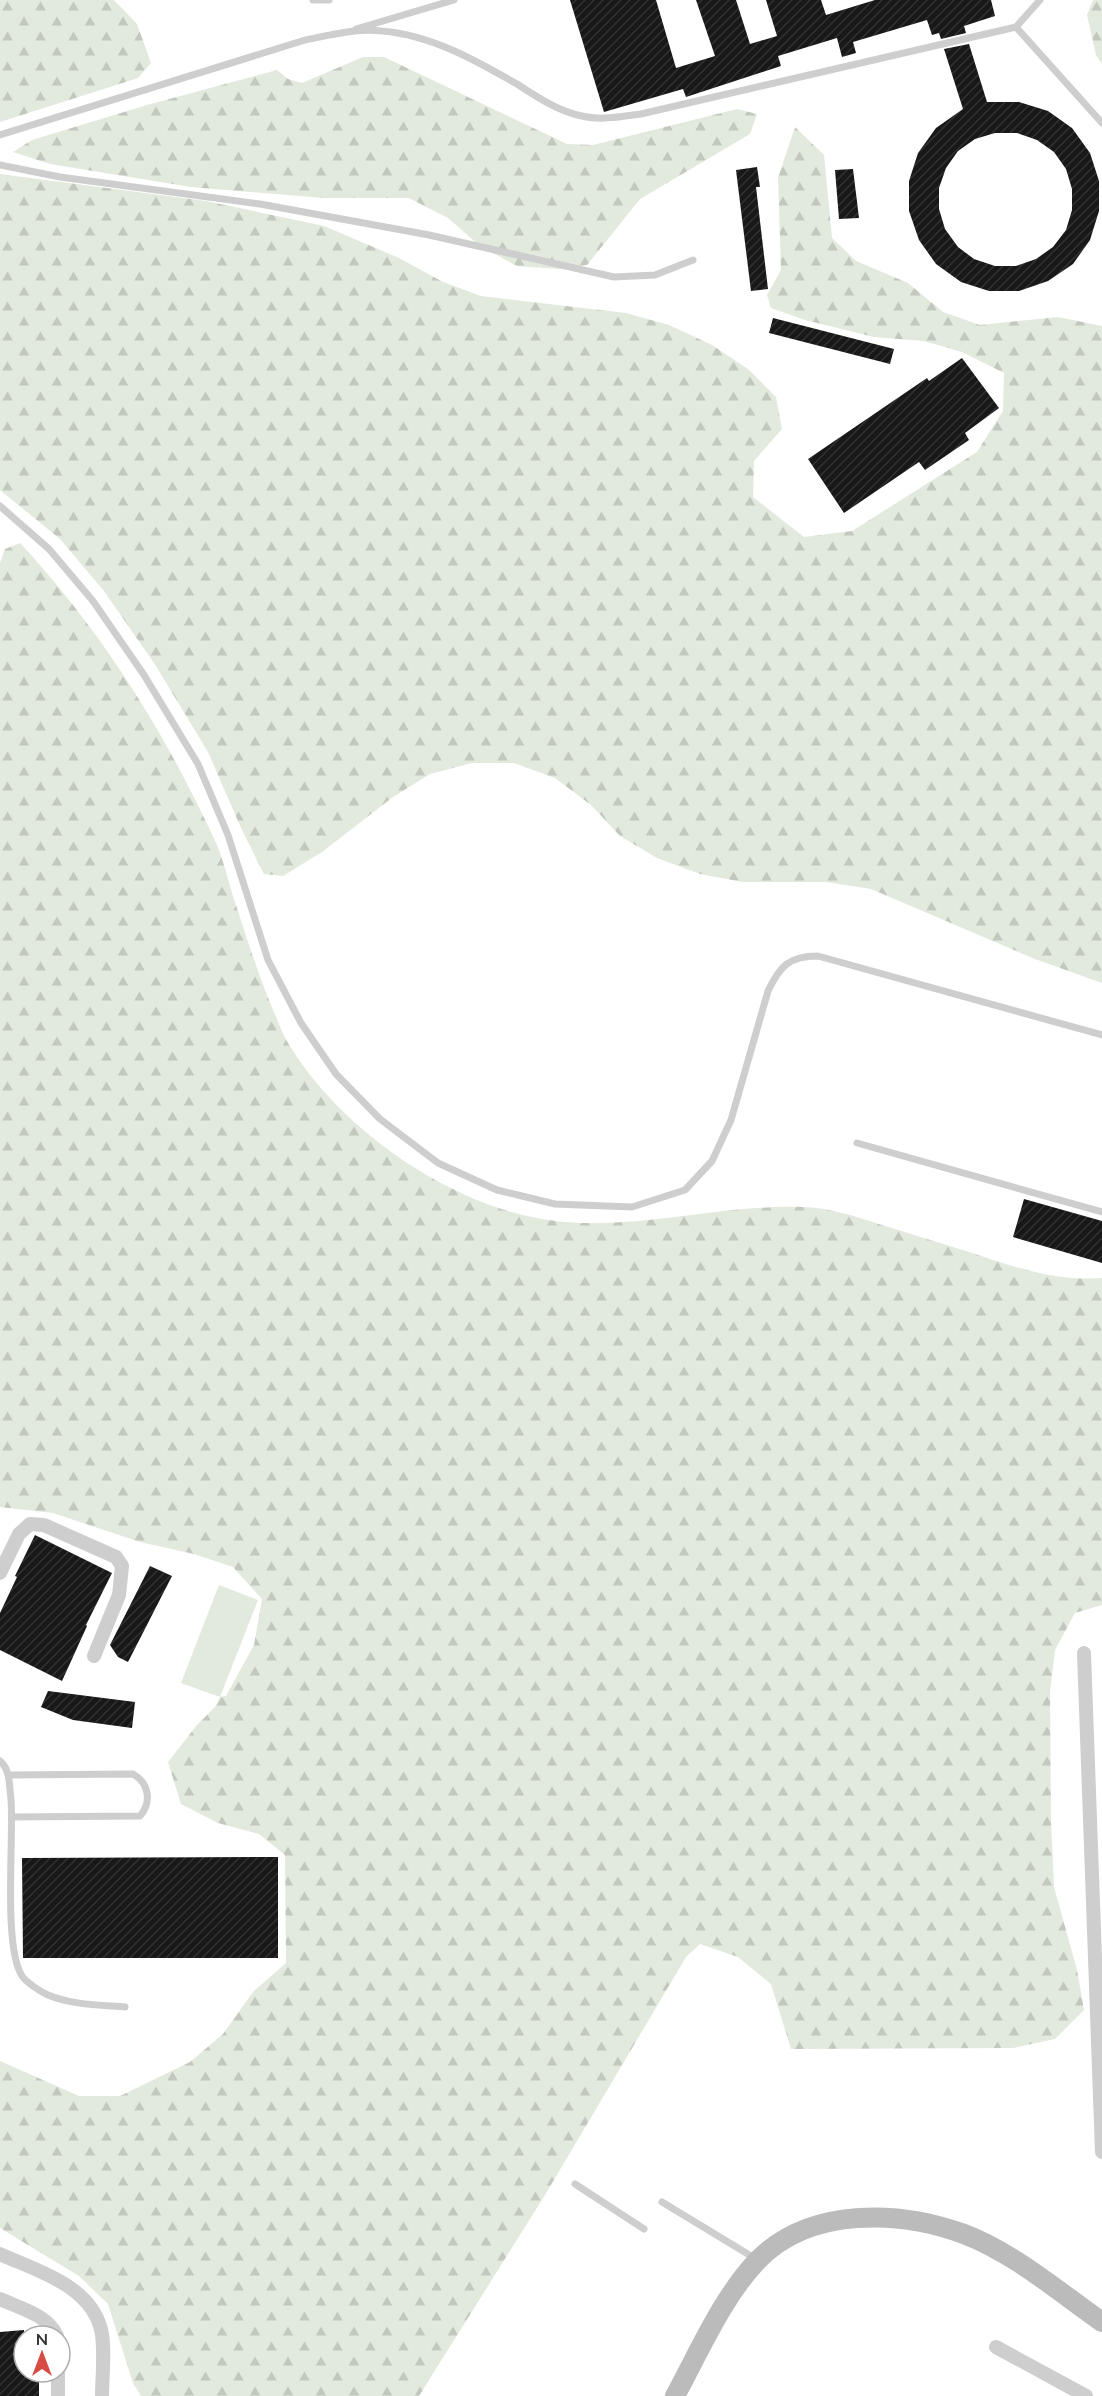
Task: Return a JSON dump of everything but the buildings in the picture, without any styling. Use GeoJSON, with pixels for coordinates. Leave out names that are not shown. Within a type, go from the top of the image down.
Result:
{"type":"FeatureCollection","features":[{"type":"Feature","properties":{"kind":"main road"},"geometry":{"type":"LineString","coordinates":[[675,2396],[731,2295],[758,2260],[780,2242],[805,2228],[834,2220],[868,2218],[900,2220],[936,2226],[964,2234],[992,2247],[1019,2264],[1102,2322]]}},
{"type":"Feature","properties":{"kind":"street"},"geometry":{"type":"LineString","coordinates":[[0,1573],[19,1534],[30,1524],[44,1525],[116,1557],[122,1566],[119,1595],[94,1656]]}},
{"type":"Feature","properties":{"kind":"street"},"geometry":{"type":"LineString","coordinates":[[1084,1653],[1102,2152]]}},
{"type":"Feature","properties":{"kind":"street"},"geometry":{"type":"LineString","coordinates":[[0,2254],[64,2283],[89,2305],[100,2326],[102,2396]]}},
{"type":"Feature","properties":{"kind":"street"},"geometry":{"type":"LineString","coordinates":[[0,2299],[49,2324]]}},
{"type":"Feature","properties":{"kind":"street"},"geometry":{"type":"LineString","coordinates":[[996,2347],[1059,2390],[1086,2396]]}},
{"type":"Feature","properties":{"kind":"lane"},"geometry":{"type":"LineString","coordinates":[[313,0],[329,0]]}},
{"type":"Feature","properties":{"kind":"lane"},"geometry":{"type":"LineString","coordinates":[[0,135],[305,40],[348,31],[437,2],[454,0]]}},
{"type":"Feature","properties":{"kind":"lane"},"geometry":{"type":"LineString","coordinates":[[348,31],[382,31],[414,37],[446,47],[472,58],[566,112],[604,119],[652,111],[1016,27],[1040,0]]}},
{"type":"Feature","properties":{"kind":"lane"},"geometry":{"type":"LineString","coordinates":[[1016,27],[1102,123]]}},
{"type":"Feature","properties":{"kind":"lane"},"geometry":{"type":"LineString","coordinates":[[0,165],[60,177],[260,204],[429,235],[614,277],[655,275],[693,260]]}},
{"type":"Feature","properties":{"kind":"lane"},"geometry":{"type":"LineString","coordinates":[[0,506],[49,549],[93,601],[144,675],[198,764],[228,835],[268,960],[301,1023],[343,1082],[380,1119],[438,1163],[497,1190],[555,1204],[633,1207],[685,1190],[712,1161],[731,1120],[768,991],[774,978],[789,962],[799,956],[818,956],[1102,1035]]}},
{"type":"Feature","properties":{"kind":"lane"},"geometry":{"type":"LineString","coordinates":[[857,1143],[1102,1212]]}},
{"type":"Feature","properties":{"kind":"lane"},"geometry":{"type":"LineString","coordinates":[[0,1761],[5,1765],[8,1775],[12,1817],[12,1928],[15,1960],[23,1978],[46,1995],[75,2002],[125,2007]]}},
{"type":"Feature","properties":{"kind":"lane"},"geometry":{"type":"LineString","coordinates":[[8,1775],[133,1774],[141,1778],[148,1798],[147,1809],[140,1816],[12,1817]]}},
{"type":"Feature","properties":{"kind":"lane"},"geometry":{"type":"LineString","coordinates":[[575,2184],[644,2229]]}},
{"type":"Feature","properties":{"kind":"lane"},"geometry":{"type":"LineString","coordinates":[[662,2202],[758,2260]]}},
{"type":"Feature","properties":{"kind":"green space"},"geometry":{"type":"Polygon","coordinates":[[[0,0],[114,0],[137,24],[151,63],[138,78],[0,122],[0,0]]]}},
{"type":"Feature","properties":{"kind":"green space"},"geometry":{"type":"Polygon","coordinates":[[[1093,0],[1102,0],[1102,64],[1096,55],[1087,15],[1093,0]]]}},
{"type":"Feature","properties":{"kind":"green space"},"geometry":{"type":"Polygon","coordinates":[[[363,57],[384,57],[567,144],[593,145],[737,109],[757,114],[750,134],[640,199],[587,265],[559,269],[517,266],[480,246],[448,218],[409,198],[324,198],[191,187],[50,164],[13,152],[32,140],[147,105],[277,70],[288,79],[302,83],[363,57]]]}},
{"type":"Feature","properties":{"kind":"green space"},"geometry":{"type":"Polygon","coordinates":[[[795,127],[824,155],[832,238],[856,261],[908,283],[943,312],[980,325],[1058,317],[1102,326],[1102,983],[1035,959],[871,889],[826,882],[743,882],[700,874],[657,858],[620,836],[591,805],[555,778],[514,763],[472,763],[430,774],[393,797],[322,852],[283,876],[264,874],[208,752],[156,666],[104,591],[60,539],[0,490],[0,174],[206,201],[324,226],[399,258],[443,282],[481,296],[626,313],[669,325],[712,345],[748,369],[776,397],[782,429],[754,461],[753,497],[804,537],[852,531],[977,452],[1003,411],[1004,373],[962,352],[924,341],[874,337],[805,320],[771,308],[767,295],[781,270],[778,178],[795,127]]]}},
{"type":"Feature","properties":{"kind":"green space"},"geometry":{"type":"Polygon","coordinates":[[[20,543],[50,577],[105,648],[154,723],[197,802],[219,850],[257,969],[288,1043],[310,1075],[337,1106],[403,1160],[440,1182],[478,1200],[517,1213],[555,1221],[617,1223],[741,1209],[814,1208],[853,1216],[1033,1272],[1067,1278],[1102,1278],[1102,1605],[1075,1613],[1055,1650],[1050,1692],[1054,1887],[1077,1970],[1084,2010],[1055,2039],[1013,2048],[791,2049],[771,1984],[738,1957],[700,1944],[686,1957],[545,2195],[419,2396],[141,2396],[133,2383],[108,2304],[79,2276],[0,2228],[0,2061],[79,2096],[120,2096],[190,2062],[223,2034],[253,1992],[286,1963],[285,1855],[259,1834],[218,1823],[181,1804],[168,1762],[197,1725],[215,1707],[220,1697],[226,1696],[254,1645],[262,1599],[233,1567],[194,1554],[140,1542],[53,1513],[0,1507],[0,563],[5,549],[20,543]]]}},
{"type":"Feature","properties":{"kind":"green space"},"geometry":{"type":"Polygon","coordinates":[[[219,1585],[258,1600],[220,1697],[181,1683],[219,1585]]]}}]}
